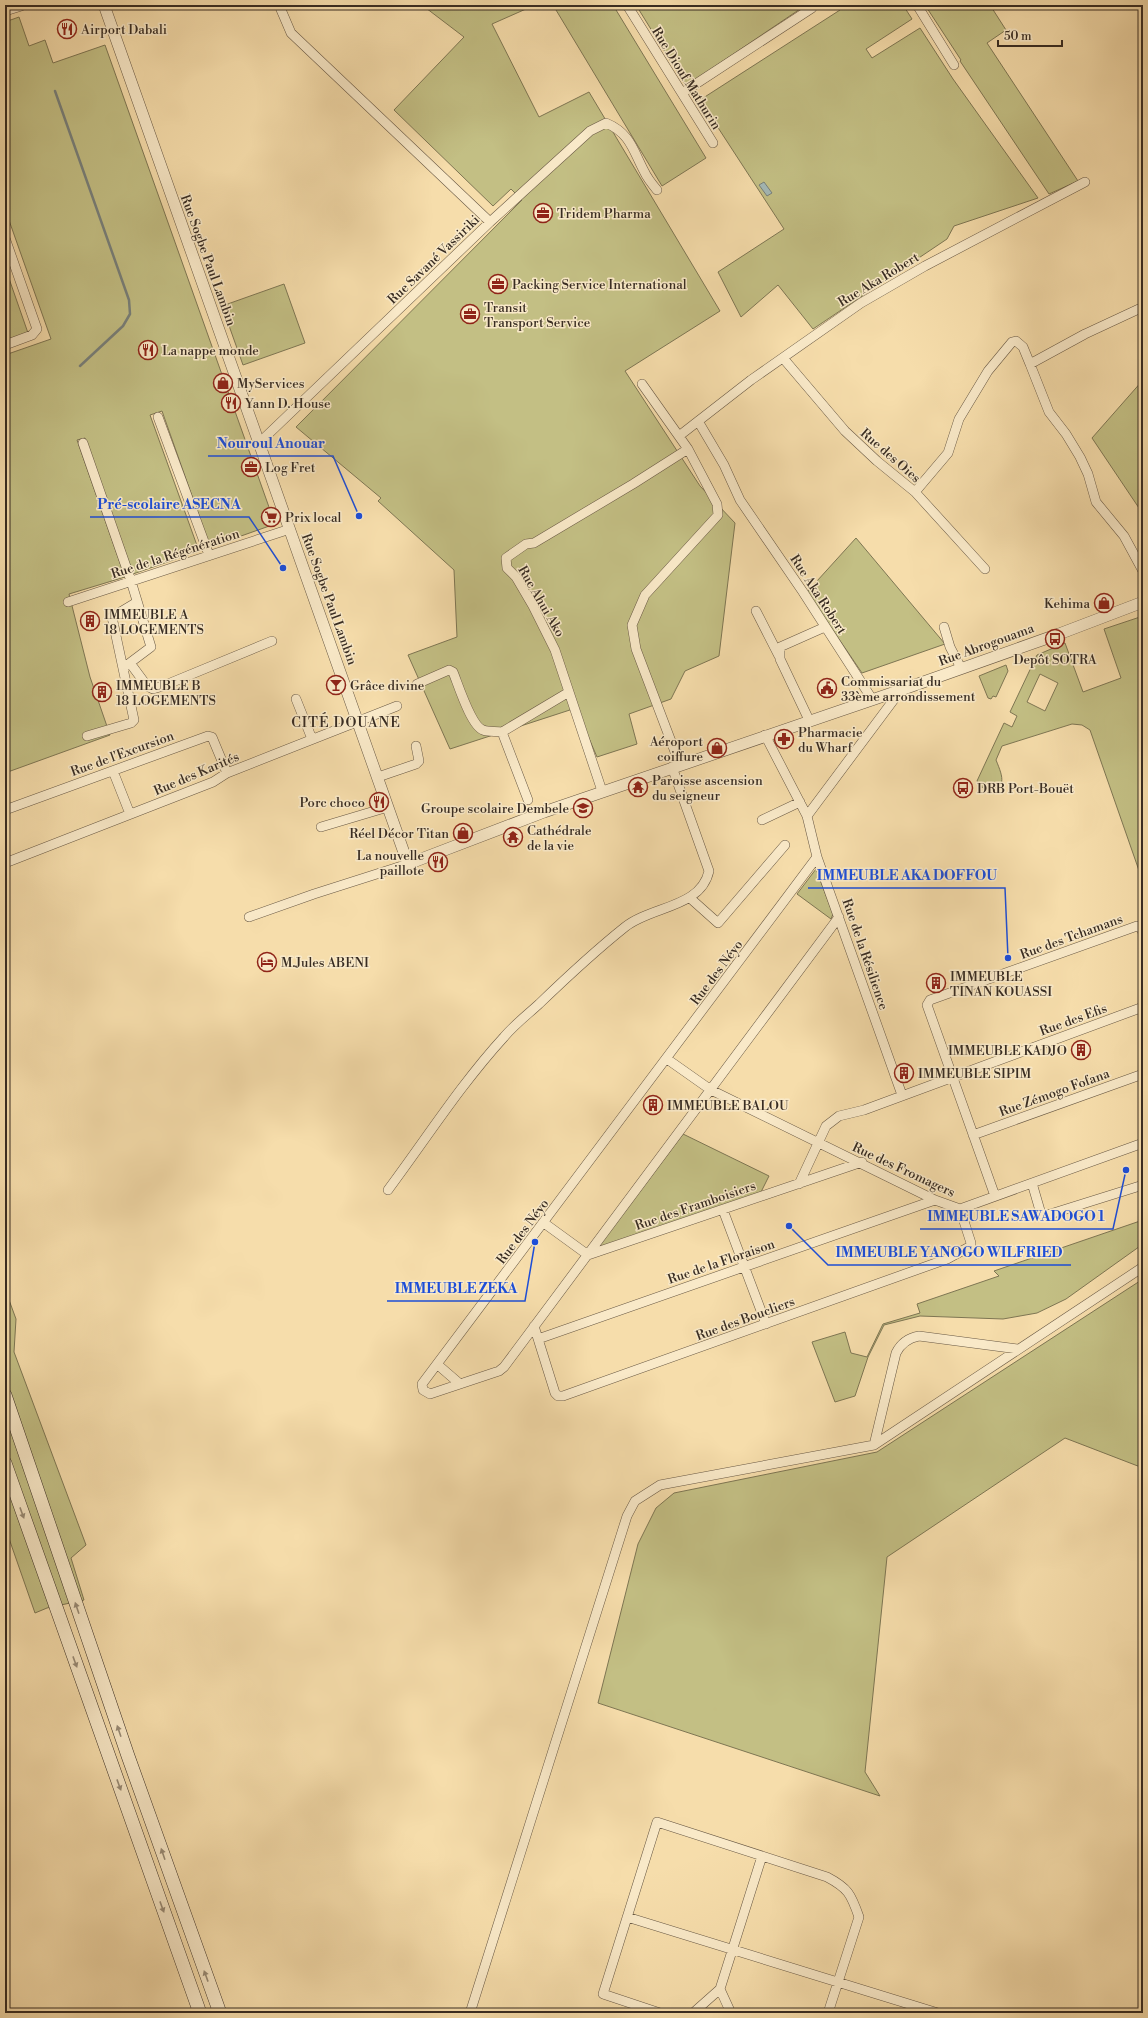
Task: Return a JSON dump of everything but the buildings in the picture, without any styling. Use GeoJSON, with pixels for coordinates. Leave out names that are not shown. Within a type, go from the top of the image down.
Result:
{"type":"FeatureCollection","features":[{"type":"Feature","properties":{"kind":"main road"},"geometry":{"type":"LineString","coordinates":[[5,1395],[125,1748],[220,2013]]}},
{"type":"Feature","properties":{"kind":"main road"},"geometry":{"type":"LineString","coordinates":[[5,1463],[200,2013]]}},
{"type":"Feature","properties":{"kind":"street"},"geometry":{"type":"LineString","coordinates":[[5,10],[21,5]]}},
{"type":"Feature","properties":{"kind":"street","name":"Rue Sogbe Paul Lambin"},"geometry":{"type":"LineString","coordinates":[[104,5],[408,864]]}},
{"type":"Feature","properties":{"kind":"street","name":"Rue Savané Vassiriki"},"geometry":{"type":"LineString","coordinates":[[259,443],[490,222],[290,33],[278,5]]}},
{"type":"Feature","properties":{"kind":"street","name":"Rue Diouf Mathurin"},"geometry":{"type":"LineString","coordinates":[[627,5],[713,143]]}},
{"type":"Feature","properties":{"kind":"street"},"geometry":{"type":"LineString","coordinates":[[682,93],[812,8],[813,5]]}},
{"type":"Feature","properties":{"kind":"street"},"geometry":{"type":"LineString","coordinates":[[917,5],[954,65]]}},
{"type":"Feature","properties":{"kind":"street"},"geometry":{"type":"LineString","coordinates":[[490,222],[590,131],[606,123],[617,127],[625,135],[645,174],[657,190]]}},
{"type":"Feature","properties":{"kind":"street","name":"Rue Aka Robert"},"geometry":{"type":"LineString","coordinates":[[679,436],[783,358],[861,303],[925,266],[1085,182]]}},
{"type":"Feature","properties":{"kind":"street"},"geometry":{"type":"LineString","coordinates":[[5,238],[37,329],[32,335],[5,346]]}},
{"type":"Feature","properties":{"kind":"street"},"geometry":{"type":"LineString","coordinates":[[1030,364],[1085,334],[1143,308]]}},
{"type":"Feature","properties":{"kind":"street"},"geometry":{"type":"LineString","coordinates":[[915,492],[948,453],[959,419],[988,371],[1012,342],[1016,341],[1023,347],[1049,412],[1066,434],[1083,463],[1096,502],[1124,536],[1143,571]]}},
{"type":"Feature","properties":{"kind":"street","name":"Rue des Oies"},"geometry":{"type":"LineString","coordinates":[[783,358],[845,431],[877,461],[915,492],[984,569]]}},
{"type":"Feature","properties":{"kind":"street"},"geometry":{"type":"LineString","coordinates":[[388,1190],[484,1060],[505,1036],[572,972],[626,927],[640,918],[690,898],[707,881],[709,871],[676,766],[636,649],[632,625],[645,596],[718,514],[717,504],[688,448],[642,384]]}},
{"type":"Feature","properties":{"kind":"street"},"geometry":{"type":"LineString","coordinates":[[158,417],[209,555]]}},
{"type":"Feature","properties":{"kind":"street","name":"Rue Aka Robert"},"geometry":{"type":"LineString","coordinates":[[698,421],[724,465],[740,500],[872,699]]}},
{"type":"Feature","properties":{"kind":"street"},"geometry":{"type":"LineString","coordinates":[[83,443],[131,581],[151,647],[127,666]]}},
{"type":"Feature","properties":{"kind":"street","name":"Rue Ahui Ako"},"geometry":{"type":"LineString","coordinates":[[602,791],[555,650],[533,606],[516,577],[507,568],[506,558],[526,544],[534,543],[633,484],[688,448]]}},
{"type":"Feature","properties":{"kind":"street","name":"Rue de la Régénération"},"geometry":{"type":"LineString","coordinates":[[68,602],[290,529]]}},
{"type":"Feature","properties":{"kind":"street"},"geometry":{"type":"LineString","coordinates":[[88,736],[131,724],[134,720],[127,666],[112,617],[137,602]]}},
{"type":"Feature","properties":{"kind":"street","name":"Rue Abrogouama"},"geometry":{"type":"LineString","coordinates":[[249,917],[314,894],[408,864],[602,791],[901,690],[1059,634],[1143,602]]}},
{"type":"Feature","properties":{"kind":"street"},"geometry":{"type":"LineString","coordinates":[[756,611],[809,720]]}},
{"type":"Feature","properties":{"kind":"street"},"geometry":{"type":"LineString","coordinates":[[780,659],[780,647],[825,627]]}},
{"type":"Feature","properties":{"kind":"street"},"geometry":{"type":"LineString","coordinates":[[944,627],[950,647],[961,668]]}},
{"type":"Feature","properties":{"kind":"street"},"geometry":{"type":"LineString","coordinates":[[127,666],[152,689],[163,686],[272,641]]}},
{"type":"Feature","properties":{"kind":"street"},"geometry":{"type":"LineString","coordinates":[[416,684],[441,672],[449,670],[453,672],[470,714],[478,727],[483,730],[502,732],[569,692]]}},
{"type":"Feature","properties":{"kind":"street"},"geometry":{"type":"LineString","coordinates":[[807,816],[901,690]]}},
{"type":"Feature","properties":{"kind":"street"},"geometry":{"type":"LineString","coordinates":[[296,699],[312,739]]}},
{"type":"Feature","properties":{"kind":"street","name":"Rue des Karités"},"geometry":{"type":"LineString","coordinates":[[6,862],[213,782],[227,773],[358,720],[397,706]]}},
{"type":"Feature","properties":{"kind":"street"},"geometry":{"type":"LineString","coordinates":[[502,732],[528,800]]}},
{"type":"Feature","properties":{"kind":"street","name":"Rue de la Résilience"},"geometry":{"type":"LineString","coordinates":[[765,735],[807,816],[818,857],[902,1095]]}},
{"type":"Feature","properties":{"kind":"street","name":"Rue de l'Excursion"},"geometry":{"type":"LineString","coordinates":[[5,810],[208,736],[212,737],[227,773]]}},
{"type":"Feature","properties":{"kind":"street"},"geometry":{"type":"LineString","coordinates":[[378,776],[416,764],[419,761],[416,746]]}},
{"type":"Feature","properties":{"kind":"street"},"geometry":{"type":"LineString","coordinates":[[113,771],[130,814]]}},
{"type":"Feature","properties":{"kind":"street"},"geometry":{"type":"LineString","coordinates":[[762,820],[800,802]]}},
{"type":"Feature","properties":{"kind":"street"},"geometry":{"type":"LineString","coordinates":[[322,827],[388,807]]}},
{"type":"Feature","properties":{"kind":"street"},"geometry":{"type":"LineString","coordinates":[[690,898],[718,923],[785,845]]}},
{"type":"Feature","properties":{"kind":"street","name":"Rue des Néyo"},"geometry":{"type":"LineString","coordinates":[[818,857],[438,1365],[422,1384],[422,1390],[430,1394],[499,1371],[504,1367],[839,917]]}},
{"type":"Feature","properties":{"kind":"street","name":"Rue des Tchamans"},"geometry":{"type":"LineString","coordinates":[[994,1196],[953,1076],[926,1005],[930,1000],[1137,926],[1141,928],[1143,933]]}},
{"type":"Feature","properties":{"kind":"street","name":"Rue des Efis"},"geometry":{"type":"LineString","coordinates":[[799,1184],[826,1126],[839,1116],[864,1110],[1143,1007]]}},
{"type":"Feature","properties":{"kind":"street","name":"Rue des Fromagers"},"geometry":{"type":"LineString","coordinates":[[667,1059],[711,1090],[818,1143],[862,1162],[935,1200],[960,1209],[1143,1143]]}},
{"type":"Feature","properties":{"kind":"street","name":"Rue Zémogo Fofana"},"geometry":{"type":"LineString","coordinates":[[973,1135],[1143,1074]]}},
{"type":"Feature","properties":{"kind":"street","name":"Rue des Framboisiers"},"geometry":{"type":"LineString","coordinates":[[588,1255],[862,1162]]}},
{"type":"Feature","properties":{"kind":"street"},"geometry":{"type":"LineString","coordinates":[[1032,1183],[1044,1216],[1143,1185]]}},
{"type":"Feature","properties":{"kind":"street","name":"Rue de la Floraison"},"geometry":{"type":"LineString","coordinates":[[538,1339],[935,1200]]}},
{"type":"Feature","properties":{"kind":"street","name":"Rue des Boucliers"},"geometry":{"type":"LineString","coordinates":[[534,1326],[555,1393],[558,1396],[563,1396],[947,1259],[967,1250],[971,1243],[960,1209]]}},
{"type":"Feature","properties":{"kind":"street"},"geometry":{"type":"LineString","coordinates":[[723,1210],[766,1324]]}},
{"type":"Feature","properties":{"kind":"street"},"geometry":{"type":"LineString","coordinates":[[544,1223],[588,1255]]}},
{"type":"Feature","properties":{"kind":"street"},"geometry":{"type":"LineString","coordinates":[[470,2013],[627,1516],[635,1501],[660,1485],[874,1445],[1143,1267]]}},
{"type":"Feature","properties":{"kind":"street"},"geometry":{"type":"LineString","coordinates":[[874,1445],[896,1353],[899,1346],[906,1340],[919,1336],[1018,1349]]}},
{"type":"Feature","properties":{"kind":"street"},"geometry":{"type":"LineString","coordinates":[[438,1365],[460,1384]]}},
{"type":"Feature","properties":{"kind":"street"},"geometry":{"type":"LineString","coordinates":[[660,2013],[603,1994],[657,1822],[827,1877],[844,1886],[853,1901],[859,1917],[828,2013]]}},
{"type":"Feature","properties":{"kind":"street"},"geometry":{"type":"LineString","coordinates":[[693,2013],[720,1989],[762,1856]]}},
{"type":"Feature","properties":{"kind":"street"},"geometry":{"type":"LineString","coordinates":[[627,1917],[938,2013]]}},
{"type":"Feature","properties":{"kind":"street"},"geometry":{"type":"LineString","coordinates":[[720,1989],[731,2013]]}},
{"type":"Feature","properties":{"kind":"shaded area"},"geometry":{"type":"Polygon","coordinates":[[[422,5],[535,5],[492,24],[539,117],[589,92],[720,311],[625,371],[700,486],[735,523],[719,656],[685,671],[671,699],[629,714],[637,744],[597,757],[576,708],[450,749],[408,655],[457,637],[454,570],[378,501],[381,498],[296,427],[522,200],[511,189],[493,206],[394,110],[464,37],[422,5]]]}},
{"type":"Feature","properties":{"kind":"shaded area"},"geometry":{"type":"Polygon","coordinates":[[[553,5],[613,5],[706,158],[662,186],[553,5]]]}},
{"type":"Feature","properties":{"kind":"shaded area"},"geometry":{"type":"Polygon","coordinates":[[[636,5],[806,5],[686,86],[636,5]]]}},
{"type":"Feature","properties":{"kind":"shaded area"},"geometry":{"type":"Polygon","coordinates":[[[837,5],[903,5],[912,19],[866,49],[872,58],[920,28],[953,79],[1038,198],[954,226],[947,239],[813,329],[778,285],[741,317],[718,272],[784,229],[700,100],[840,10],[837,5]]]}},
{"type":"Feature","properties":{"kind":"shaded area"},"geometry":{"type":"Polygon","coordinates":[[[925,5],[990,5],[1006,30],[987,43],[1078,181],[1049,194],[960,61],[961,60],[925,5]]]}},
{"type":"Feature","properties":{"kind":"shaded area"},"geometry":{"type":"Polygon","coordinates":[[[19,17],[29,46],[45,40],[53,63],[105,45],[275,524],[210,547],[162,411],[150,415],[199,551],[133,574],[85,438],[77,440],[125,577],[69,594],[90,677],[110,735],[5,773],[5,355],[51,339],[5,209],[5,22],[19,17]]]}},
{"type":"Feature","properties":{"kind":"shaded area"},"geometry":{"type":"Polygon","coordinates":[[[764,182],[772,193],[767,196],[759,185],[764,182]]]}},
{"type":"Feature","properties":{"kind":"shaded area"},"geometry":{"type":"Polygon","coordinates":[[[5,267],[28,333],[5,340],[5,267]]]}},
{"type":"Feature","properties":{"kind":"shaded area"},"geometry":{"type":"Polygon","coordinates":[[[284,284],[305,343],[243,365],[222,306],[284,284]]]}},
{"type":"Feature","properties":{"kind":"shaded area"},"geometry":{"type":"Polygon","coordinates":[[[1143,380],[1143,514],[1092,438],[1143,380]]]}},
{"type":"Feature","properties":{"kind":"shaded area"},"geometry":{"type":"Polygon","coordinates":[[[856,538],[945,644],[862,673],[807,592],[856,538]]]}},
{"type":"Feature","properties":{"kind":"shaded area"},"geometry":{"type":"Polygon","coordinates":[[[1143,616],[1143,882],[1090,730],[1082,725],[1072,724],[1002,746],[996,760],[1002,777],[1002,782],[1000,785],[990,788],[981,787],[977,781],[1004,723],[1012,727],[1017,716],[1010,712],[1037,655],[1065,643],[1083,692],[1121,678],[1104,629],[1143,616]],[[1040,674],[1027,702],[1045,711],[1058,683],[1040,674]]]}},
{"type":"Feature","properties":{"kind":"shaded area"},"geometry":{"type":"Polygon","coordinates":[[[1006,665],[1008,671],[996,697],[993,696],[991,699],[988,698],[979,676],[1006,665]]]}},
{"type":"Feature","properties":{"kind":"shaded area"},"geometry":{"type":"Polygon","coordinates":[[[816,869],[833,914],[831,919],[797,894],[816,869]]]}},
{"type":"Feature","properties":{"kind":"shaded area"},"geometry":{"type":"Polygon","coordinates":[[[683,1134],[769,1176],[761,1192],[596,1250],[683,1134]]]}},
{"type":"Feature","properties":{"kind":"shaded area"},"geometry":{"type":"Polygon","coordinates":[[[1143,1220],[1143,1244],[1066,1299],[1037,1313],[1003,1319],[920,1316],[884,1325],[868,1357],[855,1396],[835,1402],[812,1342],[845,1332],[851,1353],[867,1357],[883,1324],[920,1313],[917,1304],[999,1276],[994,1271],[1143,1220]]]}},
{"type":"Feature","properties":{"kind":"shaded area"},"geometry":{"type":"Polygon","coordinates":[[[1143,1279],[1143,1468],[1065,1438],[887,1557],[865,1772],[880,1796],[598,1703],[638,1544],[656,1508],[674,1493],[877,1452],[1143,1279]]]}},
{"type":"Feature","properties":{"kind":"shaded area"},"geometry":{"type":"Polygon","coordinates":[[[5,1289],[16,1319],[14,1352],[86,1545],[71,1558],[84,1600],[47,1608],[35,1613],[5,1527],[5,1289]]]}},
{"type":"Feature","properties":{"kind":"waterway"},"geometry":{"type":"LineString","coordinates":[[55,91],[129,300],[130,314],[123,326],[80,366]]}},
{"type":"Feature","properties":{"kind":"place","name":"Airport Dabali"},"geometry":{"type":"Point","coordinates":[67,29]}},
{"type":"Feature","properties":{"kind":"place","name":"Tridem Pharma"},"geometry":{"type":"Point","coordinates":[543,213]}},
{"type":"Feature","properties":{"kind":"place","name":"Packing Service International"},"geometry":{"type":"Point","coordinates":[498,284]}},
{"type":"Feature","properties":{"kind":"place","name":"Transit Transport Service"},"geometry":{"type":"Point","coordinates":[470,314]}},
{"type":"Feature","properties":{"kind":"place","name":"La nappe monde"},"geometry":{"type":"Point","coordinates":[148,350]}},
{"type":"Feature","properties":{"kind":"place","name":"MyServices"},"geometry":{"type":"Point","coordinates":[223,383]}},
{"type":"Feature","properties":{"kind":"place","name":"Yann D. House"},"geometry":{"type":"Point","coordinates":[231,403]}},
{"type":"Feature","properties":{"kind":"place","name":"Log Fret"},"geometry":{"type":"Point","coordinates":[251,467]}},
{"type":"Feature","properties":{"kind":"place","name":"Nouroul Anouar"},"geometry":{"type":"Point","coordinates":[359,516]}},
{"type":"Feature","properties":{"kind":"place","name":"Prix local"},"geometry":{"type":"Point","coordinates":[271,517]}},
{"type":"Feature","properties":{"kind":"place","name":"Pré-scolaire ASECNA"},"geometry":{"type":"Point","coordinates":[283,568]}},
{"type":"Feature","properties":{"kind":"place","name":"Kehima"},"geometry":{"type":"Point","coordinates":[1104,603]}},
{"type":"Feature","properties":{"kind":"place","name":"IMMEUBLE A 18 LOGEMENTS"},"geometry":{"type":"Point","coordinates":[90,621]}},
{"type":"Feature","properties":{"kind":"place","name":"Depôt SOTRA"},"geometry":{"type":"Point","coordinates":[1055,639]}},
{"type":"Feature","properties":{"kind":"place","name":"Grâce divine"},"geometry":{"type":"Point","coordinates":[336,685]}},
{"type":"Feature","properties":{"kind":"place","name":"Commissariat du 33ème arrondissement"},"geometry":{"type":"Point","coordinates":[827,688]}},
{"type":"Feature","properties":{"kind":"place","name":"IMMEUBLE B 18 LOGEMENTS"},"geometry":{"type":"Point","coordinates":[102,692]}},
{"type":"Feature","properties":{"kind":"place","name":"Pharmacie du Wharf"},"geometry":{"type":"Point","coordinates":[784,739]}},
{"type":"Feature","properties":{"kind":"place","name":"Aéroport coiffure"},"geometry":{"type":"Point","coordinates":[717,748]}},
{"type":"Feature","properties":{"kind":"place","name":"Paroisse ascension du seigneur"},"geometry":{"type":"Point","coordinates":[638,787]}},
{"type":"Feature","properties":{"kind":"place","name":"DRB Port-Bouët"},"geometry":{"type":"Point","coordinates":[963,788]}},
{"type":"Feature","properties":{"kind":"place","name":"Porc choco"},"geometry":{"type":"Point","coordinates":[379,802]}},
{"type":"Feature","properties":{"kind":"place","name":"Groupe scolaire Dembele"},"geometry":{"type":"Point","coordinates":[583,808]}},
{"type":"Feature","properties":{"kind":"place","name":"Réel Décor Titan"},"geometry":{"type":"Point","coordinates":[463,833]}},
{"type":"Feature","properties":{"kind":"place","name":"Cathédrale de la vie"},"geometry":{"type":"Point","coordinates":[513,837]}},
{"type":"Feature","properties":{"kind":"place","name":"La nouvelle paillote"},"geometry":{"type":"Point","coordinates":[438,862]}},
{"type":"Feature","properties":{"kind":"place","name":"IMMEUBLE AKA DOFFOU"},"geometry":{"type":"Point","coordinates":[1008,958]}},
{"type":"Feature","properties":{"kind":"place","name":"M.Jules ABENI"},"geometry":{"type":"Point","coordinates":[267,962]}},
{"type":"Feature","properties":{"kind":"place","name":"IMMEUBLE TINAN KOUASSI"},"geometry":{"type":"Point","coordinates":[936,983]}},
{"type":"Feature","properties":{"kind":"place","name":"IMMEUBLE KADJO"},"geometry":{"type":"Point","coordinates":[1081,1050]}},
{"type":"Feature","properties":{"kind":"place","name":"IMMEUBLE SIPIM"},"geometry":{"type":"Point","coordinates":[904,1073]}},
{"type":"Feature","properties":{"kind":"place","name":"IMMEUBLE BALOU"},"geometry":{"type":"Point","coordinates":[653,1105]}},
{"type":"Feature","properties":{"kind":"place","name":"IMMEUBLE SAWADOGO 1"},"geometry":{"type":"Point","coordinates":[1126,1170]}},
{"type":"Feature","properties":{"kind":"place","name":"IMMEUBLE YANOGO WILFRIED"},"geometry":{"type":"Point","coordinates":[789,1226]}},
{"type":"Feature","properties":{"kind":"place","name":"IMMEUBLE ZEKA"},"geometry":{"type":"Point","coordinates":[535,1242]}},
{"type":"Feature","properties":{"kind":"district","name":"CITÉ DOUANE"},"geometry":{"type":"Point","coordinates":[346,722]}}]}
